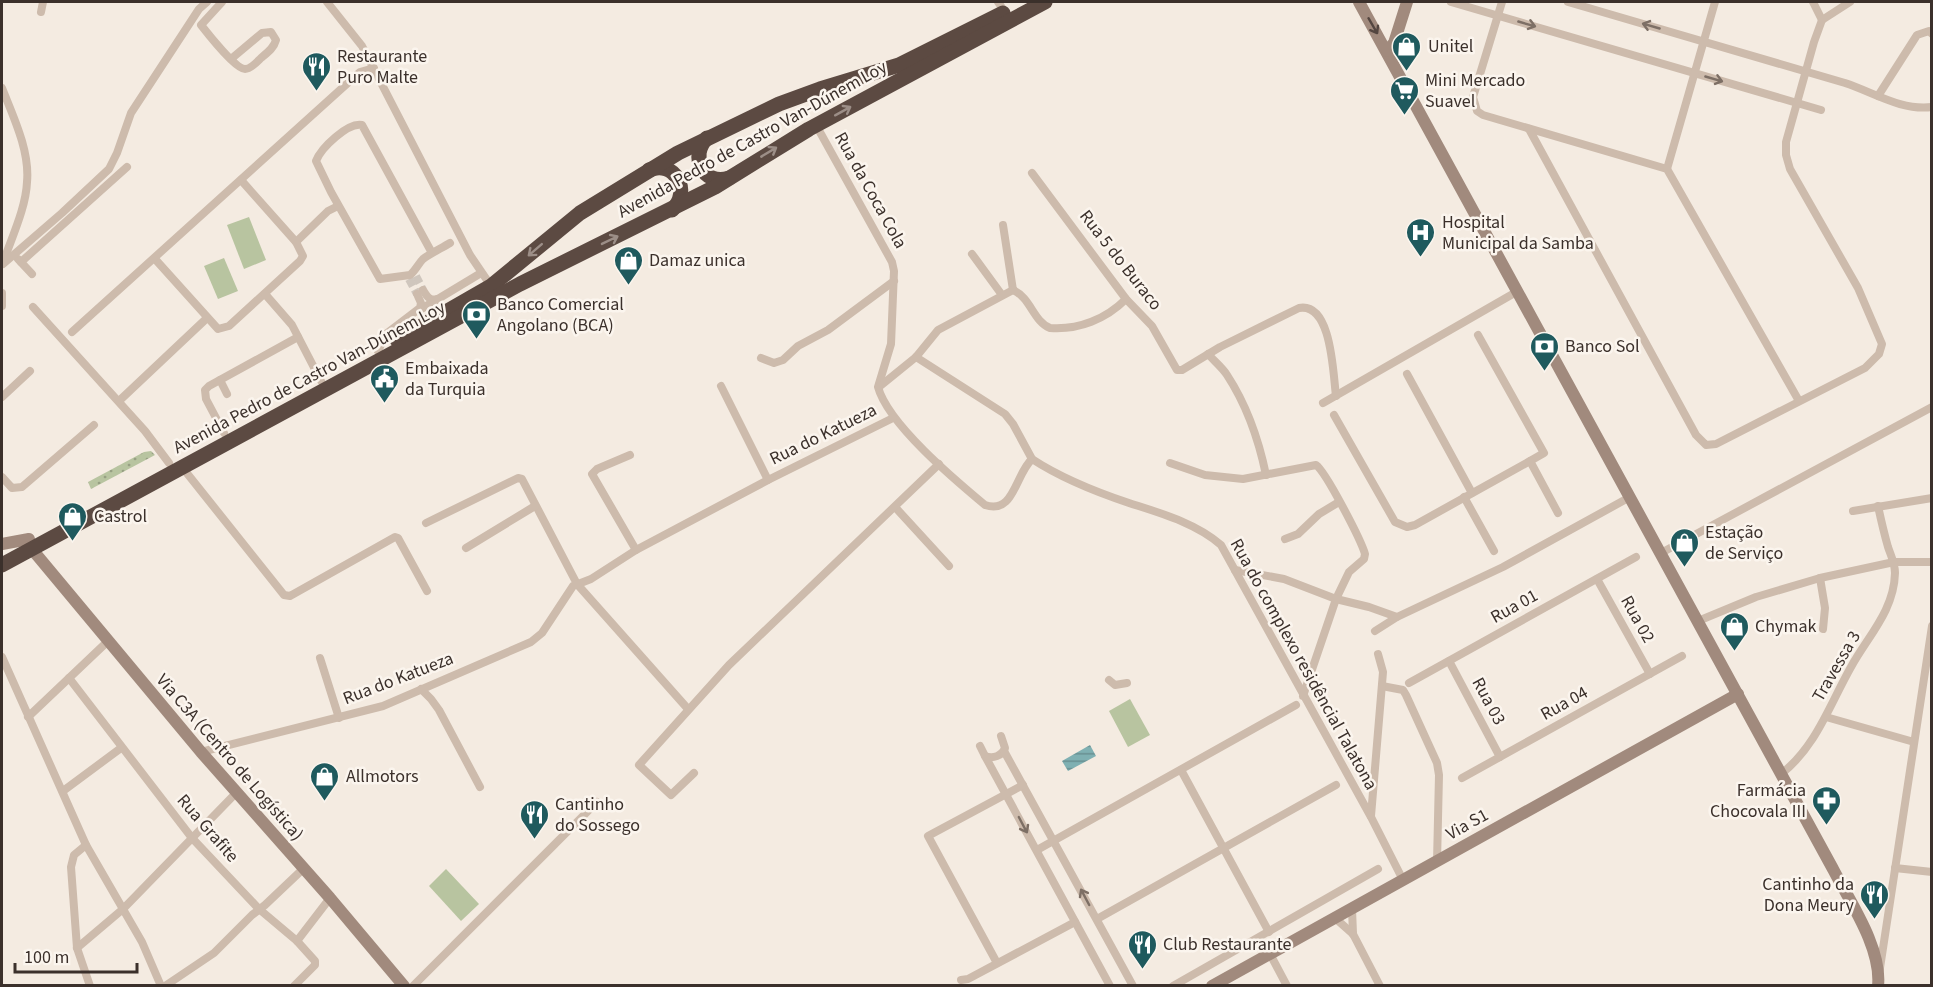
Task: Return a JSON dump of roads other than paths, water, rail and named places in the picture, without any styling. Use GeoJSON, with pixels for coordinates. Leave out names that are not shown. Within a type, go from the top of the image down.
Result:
{"type":"FeatureCollection","features":[{"type":"Feature","properties":{"kind":"highway","name":"Avenida Pedro de Castro Van-Dúnem Loy"},"geometry":{"type":"LineString","coordinates":[[176,465],[224,433],[378,351],[487,289],[580,213],[646,171],[708,137],[804,94],[899,65],[1001,7],[1024,2]]}},
{"type":"Feature","properties":{"kind":"highway","name":"Avenida Pedro de Castro Van-Dúnem Loy"},"geometry":{"type":"LineString","coordinates":[[2,565],[30,544],[176,465],[520,284],[669,211],[731,177],[816,125],[1046,2]]}},
{"type":"Feature","properties":{"kind":"highway"},"geometry":{"type":"LineString","coordinates":[[708,137],[700,146],[698,153],[701,168],[709,177],[717,179],[731,177]]}},
{"type":"Feature","properties":{"kind":"highway"},"geometry":{"type":"LineString","coordinates":[[646,171],[653,168],[664,168],[679,179],[681,197],[675,207],[669,211]]}},
{"type":"Feature","properties":{"kind":"highway","name":"Avenida Pedro de Castro Van-Dúnem Loy"},"geometry":{"type":"LineString","coordinates":[[2,554],[30,544]]}},
{"type":"Feature","properties":{"kind":"street"},"geometry":{"type":"LineString","coordinates":[[41,12],[43,2]]}},
{"type":"Feature","properties":{"kind":"street"},"geometry":{"type":"LineString","coordinates":[[2,267],[109,169],[117,153],[130,113],[199,9],[207,2]]}},
{"type":"Feature","properties":{"kind":"street"},"geometry":{"type":"LineString","coordinates":[[222,2],[201,25],[231,59],[239,67],[248,69],[275,46],[276,37],[268,31],[262,33],[231,59]]}},
{"type":"Feature","properties":{"kind":"street"},"geometry":{"type":"LineString","coordinates":[[327,2],[362,46],[481,273],[487,289],[467,291],[431,300],[420,292],[421,303],[418,312]]}},
{"type":"Feature","properties":{"kind":"street"},"geometry":{"type":"LineString","coordinates":[[1359,2],[1858,917],[1876,957],[1879,980]]}},
{"type":"Feature","properties":{"kind":"street"},"geometry":{"type":"LineString","coordinates":[[1387,51],[1394,43],[1407,2]]}},
{"type":"Feature","properties":{"kind":"street"},"geometry":{"type":"LineString","coordinates":[[1451,2],[1821,110]]}},
{"type":"Feature","properties":{"kind":"street"},"geometry":{"type":"LineString","coordinates":[[1502,2],[1473,97],[1473,104],[1477,111],[1483,115],[1667,169],[1799,401]]}},
{"type":"Feature","properties":{"kind":"street"},"geometry":{"type":"LineString","coordinates":[[1568,2],[1848,84],[1918,109],[1932,107]]}},
{"type":"Feature","properties":{"kind":"street"},"geometry":{"type":"LineString","coordinates":[[1667,169],[1715,2]]}},
{"type":"Feature","properties":{"kind":"street"},"geometry":{"type":"LineString","coordinates":[[1813,2],[1822,20]]}},
{"type":"Feature","properties":{"kind":"street"},"geometry":{"type":"LineString","coordinates":[[1529,129],[1701,442],[1706,445],[1716,444],[1865,368],[1879,354],[1882,344],[1858,288],[1790,169],[1786,155],[1786,142],[1798,103],[1804,71],[1822,20],[1850,2]]}},
{"type":"Feature","properties":{"kind":"street"},"geometry":{"type":"LineString","coordinates":[[1878,96],[1917,35],[1929,31],[1932,34]]}},
{"type":"Feature","properties":{"kind":"street"},"geometry":{"type":"LineString","coordinates":[[72,332],[360,72],[374,68]]}},
{"type":"Feature","properties":{"kind":"street"},"geometry":{"type":"LineString","coordinates":[[2,88],[14,119],[27,173],[25,196],[2,267]]}},
{"type":"Feature","properties":{"kind":"street"},"geometry":{"type":"LineString","coordinates":[[432,253],[362,125],[355,124],[348,127],[322,151],[316,161],[338,206],[380,279],[411,276],[420,262],[450,243]]}},
{"type":"Feature","properties":{"kind":"street","name":"Rua da Coca Cola"},"geometry":{"type":"LineString","coordinates":[[816,125],[892,262],[894,281],[891,344],[878,387]]}},
{"type":"Feature","properties":{"kind":"street"},"geometry":{"type":"LineString","coordinates":[[21,262],[128,167]]}},
{"type":"Feature","properties":{"kind":"street","name":"Rua 5 do Buraco"},"geometry":{"type":"LineString","coordinates":[[1032,173],[1126,299],[1152,327],[1173,364],[1180,370],[1208,354]]}},
{"type":"Feature","properties":{"kind":"street"},"geometry":{"type":"LineString","coordinates":[[155,259],[218,329],[224,328],[265,294],[303,256],[296,242],[241,180]]}},
{"type":"Feature","properties":{"kind":"street"},"geometry":{"type":"LineString","coordinates":[[296,242],[328,211],[338,206]]}},
{"type":"Feature","properties":{"kind":"street"},"geometry":{"type":"LineString","coordinates":[[1003,225],[1013,290]]}},
{"type":"Feature","properties":{"kind":"street"},"geometry":{"type":"LineString","coordinates":[[14,254],[32,274]]}},
{"type":"Feature","properties":{"kind":"street"},"geometry":{"type":"LineString","coordinates":[[972,254],[1002,295]]}},
{"type":"Feature","properties":{"kind":"street"},"geometry":{"type":"LineString","coordinates":[[378,351],[386,334],[481,273]]}},
{"type":"Feature","properties":{"kind":"street"},"geometry":{"type":"LineString","coordinates":[[761,358],[774,363],[783,360],[798,346],[828,330],[894,281]]}},
{"type":"Feature","properties":{"kind":"street"},"geometry":{"type":"LineString","coordinates":[[1013,290],[1028,301],[1045,327],[1050,328],[1097,321],[1107,316],[1126,299]]}},
{"type":"Feature","properties":{"kind":"street"},"geometry":{"type":"LineString","coordinates":[[916,357],[1005,414],[1013,424],[1032,459],[1024,469],[1008,501],[1000,507],[993,508],[985,505],[939,464],[893,418],[878,387],[916,357],[938,330],[1013,290]]}},
{"type":"Feature","properties":{"kind":"street"},"geometry":{"type":"LineString","coordinates":[[1323,403],[1518,291]]}},
{"type":"Feature","properties":{"kind":"street"},"geometry":{"type":"LineString","coordinates":[[2,293],[2,306]]}},
{"type":"Feature","properties":{"kind":"street"},"geometry":{"type":"LineString","coordinates":[[265,294],[292,325],[321,381]]}},
{"type":"Feature","properties":{"kind":"street"},"geometry":{"type":"LineString","coordinates":[[33,307],[176,465],[284,595],[290,596],[395,537],[398,538],[427,591]]}},
{"type":"Feature","properties":{"kind":"street"},"geometry":{"type":"LineString","coordinates":[[1266,475],[1260,449],[1240,401],[1226,373],[1208,354],[1299,308],[1309,308],[1315,310],[1327,333],[1336,396]]}},
{"type":"Feature","properties":{"kind":"street"},"geometry":{"type":"LineString","coordinates":[[118,401],[207,318]]}},
{"type":"Feature","properties":{"kind":"street"},"geometry":{"type":"LineString","coordinates":[[1334,415],[1395,522],[1400,525],[1415,525],[1544,453],[1478,335]]}},
{"type":"Feature","properties":{"kind":"street"},"geometry":{"type":"LineString","coordinates":[[224,433],[205,395],[205,390],[298,337]]}},
{"type":"Feature","properties":{"kind":"street"},"geometry":{"type":"LineString","coordinates":[[2,397],[30,371]]}},
{"type":"Feature","properties":{"kind":"street"},"geometry":{"type":"LineString","coordinates":[[1407,374],[1494,551]]}},
{"type":"Feature","properties":{"kind":"street"},"geometry":{"type":"LineString","coordinates":[[220,380],[227,394]]}},
{"type":"Feature","properties":{"kind":"street"},"geometry":{"type":"LineString","coordinates":[[722,386],[768,480]]}},
{"type":"Feature","properties":{"kind":"street"},"geometry":{"type":"LineString","coordinates":[[1661,553],[1932,407]]}},
{"type":"Feature","properties":{"kind":"street","name":"Rua do Katueza"},"geometry":{"type":"LineString","coordinates":[[201,752],[383,706],[531,642],[542,633],[573,586],[591,579],[636,550],[768,480],[893,418]]}},
{"type":"Feature","properties":{"kind":"street"},"geometry":{"type":"LineString","coordinates":[[2,477],[11,487],[16,489],[22,487],[94,424]]}},
{"type":"Feature","properties":{"kind":"street"},"geometry":{"type":"LineString","coordinates":[[630,455],[597,469],[592,474],[636,550]]}},
{"type":"Feature","properties":{"kind":"street","name":"Rua do complexo residêncial Talatona"},"geometry":{"type":"LineString","coordinates":[[1032,459],[1082,485],[1168,516],[1221,545],[1371,817],[1403,880]]}},
{"type":"Feature","properties":{"kind":"street"},"geometry":{"type":"LineString","coordinates":[[1530,461],[1558,513]]}},
{"type":"Feature","properties":{"kind":"street"},"geometry":{"type":"LineString","coordinates":[[694,772],[671,795],[639,765],[729,665],[939,464]]}},
{"type":"Feature","properties":{"kind":"street"},"geometry":{"type":"LineString","coordinates":[[1170,464],[1222,478],[1243,479],[1311,465],[1319,467],[1365,554],[1364,560],[1349,572],[1336,598],[1303,696]]}},
{"type":"Feature","properties":{"kind":"street"},"geometry":{"type":"LineString","coordinates":[[426,523],[518,478],[522,479],[577,584],[688,709]]}},
{"type":"Feature","properties":{"kind":"street"},"geometry":{"type":"LineString","coordinates":[[1375,631],[1397,617],[1503,567],[1630,497]]}},
{"type":"Feature","properties":{"kind":"street"},"geometry":{"type":"LineString","coordinates":[[1853,511],[1932,498]]}},
{"type":"Feature","properties":{"kind":"street"},"geometry":{"type":"LineString","coordinates":[[1285,539],[1298,534],[1319,514],[1339,502]]}},
{"type":"Feature","properties":{"kind":"street"},"geometry":{"type":"LineString","coordinates":[[466,548],[536,506]]}},
{"type":"Feature","properties":{"kind":"street"},"geometry":{"type":"LineString","coordinates":[[1878,506],[1894,562]]}},
{"type":"Feature","properties":{"kind":"street"},"geometry":{"type":"LineString","coordinates":[[895,507],[949,566]]}},
{"type":"Feature","properties":{"kind":"street"},"geometry":{"type":"LineString","coordinates":[[2,544],[30,544]]}},
{"type":"Feature","properties":{"kind":"street","name":"Via C3A (Centro de Logística)"},"geometry":{"type":"LineString","coordinates":[[30,544],[107,642],[404,986]]}},
{"type":"Feature","properties":{"kind":"street","name":"Rua 01"},"geometry":{"type":"LineString","coordinates":[[1409,683],[1636,557]]}},
{"type":"Feature","properties":{"kind":"street"},"geometry":{"type":"LineString","coordinates":[[1698,621],[1756,597],[1820,578],[1894,562],[1932,562]]}},
{"type":"Feature","properties":{"kind":"street","name":"Travessa 3"},"geometry":{"type":"LineString","coordinates":[[1781,774],[1800,757],[1826,717],[1856,658],[1884,617],[1892,595],[1894,562]]}},
{"type":"Feature","properties":{"kind":"street"},"geometry":{"type":"LineString","coordinates":[[1235,570],[1284,579],[1397,617]]}},
{"type":"Feature","properties":{"kind":"street"},"geometry":{"type":"LineString","coordinates":[[1820,578],[1825,608],[1823,629]]}},
{"type":"Feature","properties":{"kind":"street","name":"Rua 02"},"geometry":{"type":"LineString","coordinates":[[1597,579],[1650,674]]}},
{"type":"Feature","properties":{"kind":"street"},"geometry":{"type":"LineString","coordinates":[[1879,980],[1932,626]]}},
{"type":"Feature","properties":{"kind":"street"},"geometry":{"type":"LineString","coordinates":[[28,717],[107,642]]}},
{"type":"Feature","properties":{"kind":"street"},"geometry":{"type":"LineString","coordinates":[[1371,817],[1383,672],[1378,654]]}},
{"type":"Feature","properties":{"kind":"street","name":"Rua 04"},"geometry":{"type":"LineString","coordinates":[[1462,778],[1682,656]]}},
{"type":"Feature","properties":{"kind":"street"},"geometry":{"type":"LineString","coordinates":[[2,657],[86,844],[142,942],[163,986],[214,953],[303,869]]}},
{"type":"Feature","properties":{"kind":"street"},"geometry":{"type":"LineString","coordinates":[[320,658],[339,718]]}},
{"type":"Feature","properties":{"kind":"street","name":"Rua 03"},"geometry":{"type":"LineString","coordinates":[[1449,661],[1500,757]]}},
{"type":"Feature","properties":{"kind":"street","name":"Rua Grafite"},"geometry":{"type":"LineString","coordinates":[[69,678],[192,838],[259,909],[297,941],[315,963],[294,986]]}},
{"type":"Feature","properties":{"kind":"street"},"geometry":{"type":"LineString","coordinates":[[1109,680],[1115,685],[1127,683]]}},
{"type":"Feature","properties":{"kind":"street"},"geometry":{"type":"LineString","coordinates":[[1382,686],[1403,690],[1437,763],[1439,775],[1437,862]]}},
{"type":"Feature","properties":{"kind":"street"},"geometry":{"type":"LineString","coordinates":[[421,689],[439,710],[480,787]]}},
{"type":"Feature","properties":{"kind":"street","name":"Via S1"},"geometry":{"type":"LineString","coordinates":[[1212,986],[1738,694]]}},
{"type":"Feature","properties":{"kind":"street"},"geometry":{"type":"LineString","coordinates":[[1037,850],[1296,705]]}},
{"type":"Feature","properties":{"kind":"street"},"geometry":{"type":"LineString","coordinates":[[1826,717],[1914,742]]}},
{"type":"Feature","properties":{"kind":"street"},"geometry":{"type":"LineString","coordinates":[[1001,736],[1005,744],[1004,751],[1133,986]]}},
{"type":"Feature","properties":{"kind":"street"},"geometry":{"type":"LineString","coordinates":[[980,746],[1110,986]]}},
{"type":"Feature","properties":{"kind":"street"},"geometry":{"type":"LineString","coordinates":[[63,791],[122,748]]}},
{"type":"Feature","properties":{"kind":"street"},"geometry":{"type":"LineString","coordinates":[[985,756],[992,758],[1004,751]]}},
{"type":"Feature","properties":{"kind":"street"},"geometry":{"type":"LineString","coordinates":[[1181,770],[1269,932]]}},
{"type":"Feature","properties":{"kind":"street"},"geometry":{"type":"LineString","coordinates":[[998,963],[928,836],[1023,785]]}},
{"type":"Feature","properties":{"kind":"street"},"geometry":{"type":"LineString","coordinates":[[1097,919],[1336,785]]}},
{"type":"Feature","properties":{"kind":"street"},"geometry":{"type":"LineString","coordinates":[[77,948],[123,909],[237,792]]}},
{"type":"Feature","properties":{"kind":"street"},"geometry":{"type":"LineString","coordinates":[[413,986],[597,802]]}},
{"type":"Feature","properties":{"kind":"street"},"geometry":{"type":"LineString","coordinates":[[86,844],[71,861],[77,948],[90,986]]}},
{"type":"Feature","properties":{"kind":"street"},"geometry":{"type":"LineString","coordinates":[[1896,868],[1932,872]]}},
{"type":"Feature","properties":{"kind":"street"},"geometry":{"type":"LineString","coordinates":[[1173,986],[1378,869]]}},
{"type":"Feature","properties":{"kind":"street"},"geometry":{"type":"LineString","coordinates":[[297,941],[330,898]]}},
{"type":"Feature","properties":{"kind":"street"},"geometry":{"type":"LineString","coordinates":[[1352,909],[1353,934]]}},
{"type":"Feature","properties":{"kind":"street"},"geometry":{"type":"LineString","coordinates":[[1335,918],[1353,934],[1380,986]]}},
{"type":"Feature","properties":{"kind":"street"},"geometry":{"type":"LineString","coordinates":[[961,980],[968,979],[1075,922]]}},
{"type":"Feature","properties":{"kind":"street"},"geometry":{"type":"LineString","coordinates":[[1270,954],[1287,986]]}},
{"type":"Feature","properties":{"kind":"water"},"geometry":{"type":"Polygon","coordinates":[[[1090,745],[1096,756],[1068,771],[1062,761],[1090,745]]]}},
{"type":"Feature","properties":{"kind":"tunnel"},"geometry":{"type":"LineString","coordinates":[[416,276],[423,290]]}},
{"type":"Feature","properties":{"kind":"tunnel"},"geometry":{"type":"LineString","coordinates":[[409,279],[417,294]]}},
{"type":"Feature","properties":{"kind":"place","name":"Unitel"},"geometry":{"type":"Point","coordinates":[1407,72]}},
{"type":"Feature","properties":{"kind":"place","name":"Restaurante Puro Malte"},"geometry":{"type":"Point","coordinates":[316,92]}},
{"type":"Feature","properties":{"kind":"place","name":"Mini Mercado Suavel"},"geometry":{"type":"Point","coordinates":[1404,116]}},
{"type":"Feature","properties":{"kind":"place","name":"Hospital Municipal da Samba"},"geometry":{"type":"Point","coordinates":[1421,258]}},
{"type":"Feature","properties":{"kind":"place","name":"Damaz unica"},"geometry":{"type":"Point","coordinates":[628,286]}},
{"type":"Feature","properties":{"kind":"place","name":"Banco Comercial Angolano (BCA)"},"geometry":{"type":"Point","coordinates":[476,340]}},
{"type":"Feature","properties":{"kind":"place","name":"Banco Sol"},"geometry":{"type":"Point","coordinates":[1544,372]}},
{"type":"Feature","properties":{"kind":"place","name":"Embaixada da Turquia"},"geometry":{"type":"Point","coordinates":[384,404]}},
{"type":"Feature","properties":{"kind":"place","name":"Castrol"},"geometry":{"type":"Point","coordinates":[73,542]}},
{"type":"Feature","properties":{"kind":"place","name":"Estação de Serviço"},"geometry":{"type":"Point","coordinates":[1684,568]}},
{"type":"Feature","properties":{"kind":"place","name":"Chymak"},"geometry":{"type":"Point","coordinates":[1734,652]}},
{"type":"Feature","properties":{"kind":"place","name":"Allmotors"},"geometry":{"type":"Point","coordinates":[325,802]}},
{"type":"Feature","properties":{"kind":"place","name":"Farmácia Chocovala III"},"geometry":{"type":"Point","coordinates":[1827,826]}},
{"type":"Feature","properties":{"kind":"place","name":"Cantinho do Sossego"},"geometry":{"type":"Point","coordinates":[534,840]}},
{"type":"Feature","properties":{"kind":"place","name":"Cantinho da Dona Meury"},"geometry":{"type":"Point","coordinates":[1875,920]}},
{"type":"Feature","properties":{"kind":"place","name":"Club Restaurante"},"geometry":{"type":"Point","coordinates":[1142,970]}}]}
